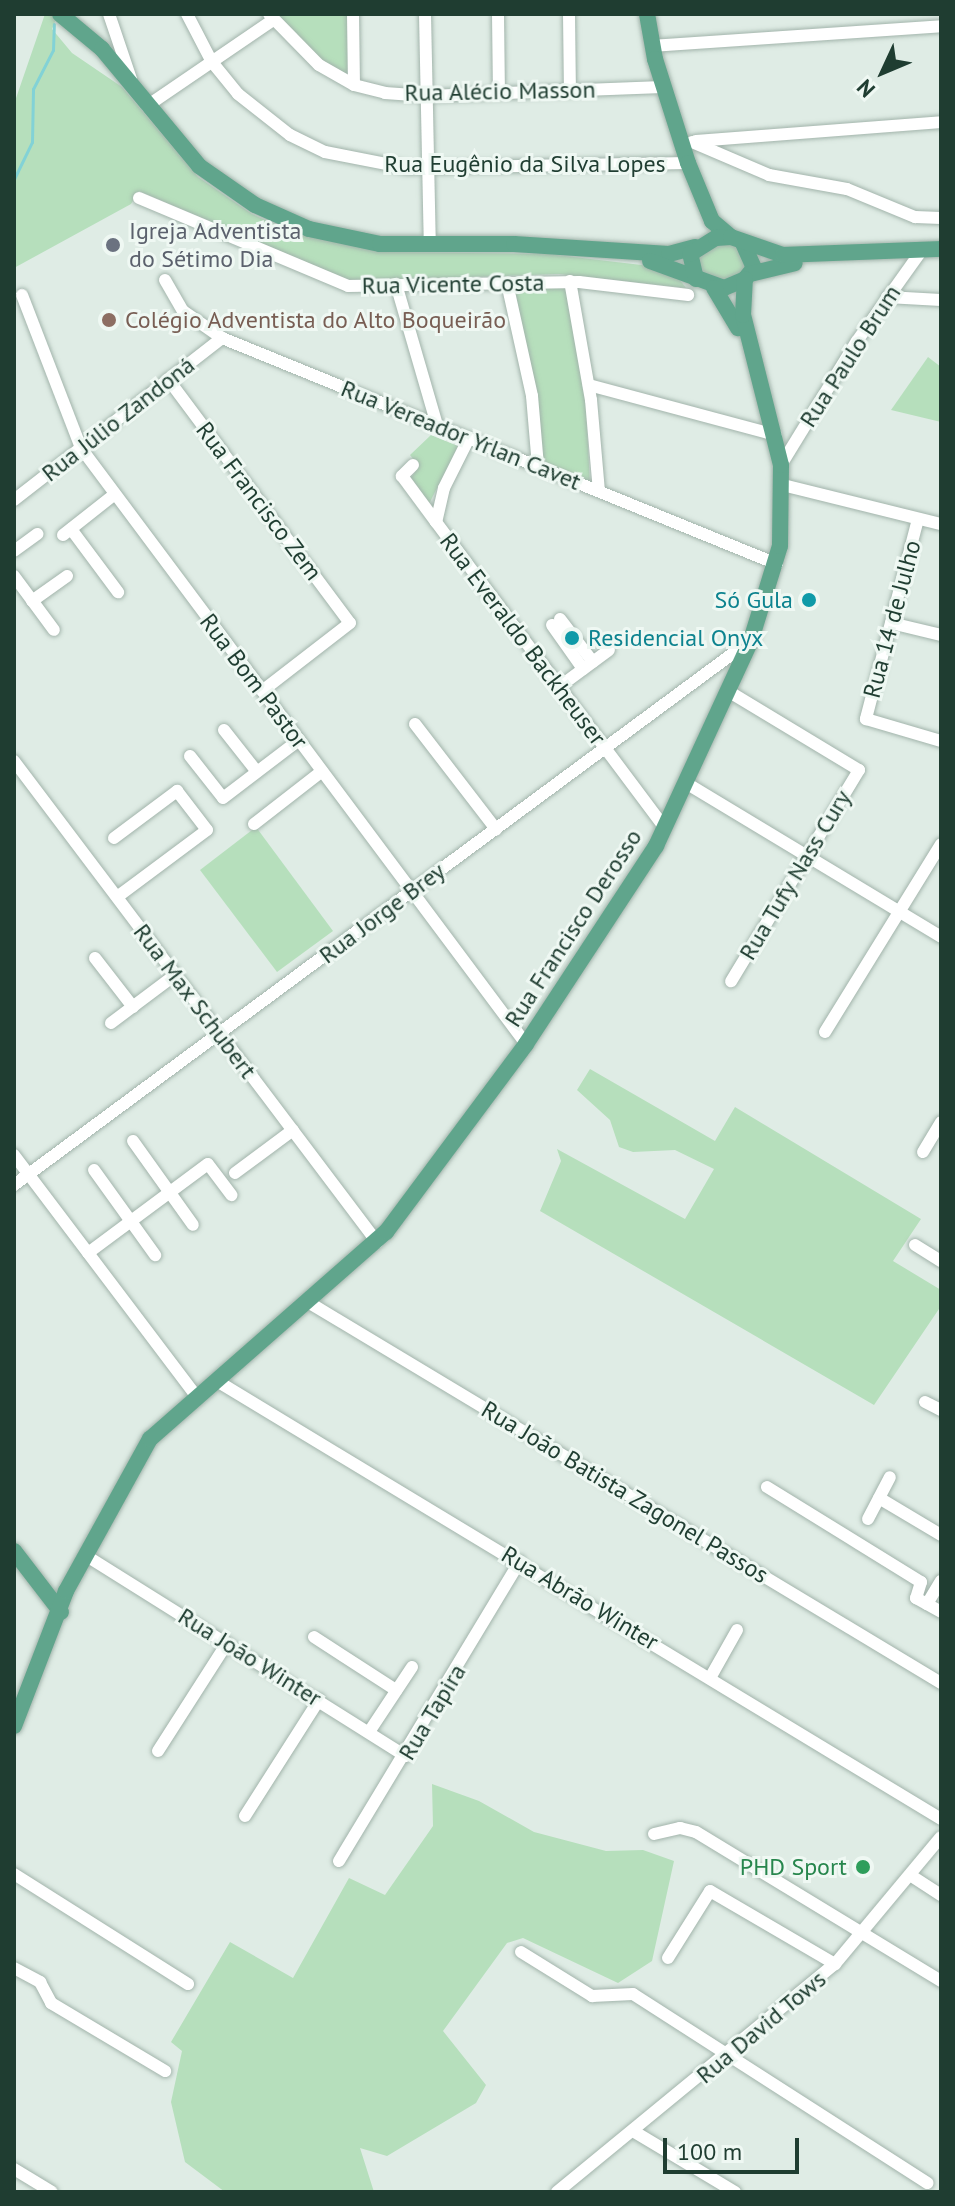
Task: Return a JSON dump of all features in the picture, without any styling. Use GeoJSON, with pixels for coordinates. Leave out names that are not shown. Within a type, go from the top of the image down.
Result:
{"type":"FeatureCollection","features":[{"type":"Feature","properties":{"kind":"main road"},"geometry":{"type":"LineString","coordinates":[[60,14],[102,49],[199,166],[272,214],[346,239],[669,254],[737,240],[775,255],[847,255],[941,249]]}},
{"type":"Feature","properties":{"kind":"main road"},"geometry":{"type":"LineString","coordinates":[[647,14],[651,46],[663,87],[686,142],[700,217],[697,246],[688,263],[696,279]]}},
{"type":"Feature","properties":{"kind":"main road"},"geometry":{"type":"LineString","coordinates":[[688,163],[712,221],[737,240],[754,260],[748,277]]}},
{"type":"Feature","properties":{"kind":"main road"},"geometry":{"type":"LineString","coordinates":[[577,249],[667,264],[714,288],[748,277],[847,255]]}},
{"type":"Feature","properties":{"kind":"main road","name":"Rua Francisco Derosso"},"geometry":{"type":"LineString","coordinates":[[61,1612],[153,1452],[198,1398],[377,1242],[526,1044],[640,876],[665,828],[751,640],[777,564],[783,485],[781,465],[742,309],[748,277]]}},
{"type":"Feature","properties":{"kind":"main road","name":"Rua Francisco Derosso"},"geometry":{"type":"LineString","coordinates":[[714,288],[730,310],[760,381]]}},
{"type":"Feature","properties":{"kind":"main road","name":"Rua Francisco Derosso"},"geometry":{"type":"LineString","coordinates":[[14,1726],[61,1612],[66,1591],[150,1439],[177,1411],[198,1398]]}},
{"type":"Feature","properties":{"kind":"main road"},"geometry":{"type":"LineString","coordinates":[[14,1551],[61,1612]]}},
{"type":"Feature","properties":{"kind":"street"},"geometry":{"type":"LineString","coordinates":[[109,14],[135,89]]}},
{"type":"Feature","properties":{"kind":"street","name":"Rua Eugênio da Silva Lopes"},"geometry":{"type":"LineString","coordinates":[[187,14],[212,62],[253,107],[307,144],[367,163],[429,168],[688,163]]}},
{"type":"Feature","properties":{"kind":"street"},"geometry":{"type":"LineString","coordinates":[[353,14],[354,85]]}},
{"type":"Feature","properties":{"kind":"street"},"geometry":{"type":"LineString","coordinates":[[425,14],[430,245]]}},
{"type":"Feature","properties":{"kind":"street"},"geometry":{"type":"LineString","coordinates":[[498,14],[499,93]]}},
{"type":"Feature","properties":{"kind":"street"},"geometry":{"type":"LineString","coordinates":[[569,14],[570,91]]}},
{"type":"Feature","properties":{"kind":"street"},"geometry":{"type":"LineString","coordinates":[[147,106],[271,17]]}},
{"type":"Feature","properties":{"kind":"street","name":"Rua Alécio Masson"},"geometry":{"type":"LineString","coordinates":[[271,17],[306,55],[354,85],[427,96],[663,87]]}},
{"type":"Feature","properties":{"kind":"street"},"geometry":{"type":"LineString","coordinates":[[651,46],[941,26]]}},
{"type":"Feature","properties":{"kind":"street"},"geometry":{"type":"LineString","coordinates":[[686,142],[941,122]]}},
{"type":"Feature","properties":{"kind":"street"},"geometry":{"type":"LineString","coordinates":[[686,142],[769,175],[847,189],[915,217],[941,218]]}},
{"type":"Feature","properties":{"kind":"street","name":"Rua Vicente Costa"},"geometry":{"type":"LineString","coordinates":[[139,198],[337,284],[570,281],[688,295]]}},
{"type":"Feature","properties":{"kind":"street","name":"Rua Paulo Brum"},"geometry":{"type":"LineString","coordinates":[[781,465],[887,297],[922,250]]}},
{"type":"Feature","properties":{"kind":"street","name":"Rua Vereador Yrlan Cavet"},"geometry":{"type":"LineString","coordinates":[[165,280],[183,311],[222,338],[777,564]]}},
{"type":"Feature","properties":{"kind":"street"},"geometry":{"type":"LineString","coordinates":[[570,281],[589,385],[599,491]]}},
{"type":"Feature","properties":{"kind":"street"},"geometry":{"type":"LineString","coordinates":[[507,283],[532,396],[538,466]]}},
{"type":"Feature","properties":{"kind":"street"},"geometry":{"type":"LineString","coordinates":[[396,284],[437,425]]}},
{"type":"Feature","properties":{"kind":"street","name":"Rua Bom Pastor"},"geometry":{"type":"LineString","coordinates":[[22,295],[81,448],[526,1044]]}},
{"type":"Feature","properties":{"kind":"street"},"geometry":{"type":"LineString","coordinates":[[887,297],[941,300]]}},
{"type":"Feature","properties":{"kind":"street","name":"Rua Júlio Zandoná"},"geometry":{"type":"LineString","coordinates":[[14,500],[222,338]]}},
{"type":"Feature","properties":{"kind":"street","name":"Rua Francisco Zem"},"geometry":{"type":"LineString","coordinates":[[168,379],[350,623],[262,691]]}},
{"type":"Feature","properties":{"kind":"street"},"geometry":{"type":"LineString","coordinates":[[589,385],[775,435]]}},
{"type":"Feature","properties":{"kind":"street","name":"Rua Everaldo Backheuser"},"geometry":{"type":"LineString","coordinates":[[469,438],[444,488],[436,522],[665,828]]}},
{"type":"Feature","properties":{"kind":"street"},"geometry":{"type":"LineString","coordinates":[[413,465],[402,476],[436,522]]}},
{"type":"Feature","properties":{"kind":"street"},"geometry":{"type":"LineString","coordinates":[[783,485],[941,524]]}},
{"type":"Feature","properties":{"kind":"street"},"geometry":{"type":"LineString","coordinates":[[115,494],[67,532],[118,592]]}},
{"type":"Feature","properties":{"kind":"street","name":"Rua 14 de Julho"},"geometry":{"type":"LineString","coordinates":[[918,519],[866,719],[941,741]]}},
{"type":"Feature","properties":{"kind":"street"},"geometry":{"type":"LineString","coordinates":[[14,551],[37,534]]}},
{"type":"Feature","properties":{"kind":"street"},"geometry":{"type":"LineString","coordinates":[[14,576],[54,630]]}},
{"type":"Feature","properties":{"kind":"street"},"geometry":{"type":"LineString","coordinates":[[32,601],[67,576]]}},
{"type":"Feature","properties":{"kind":"street"},"geometry":{"type":"LineString","coordinates":[[556,622],[588,665]]}},
{"type":"Feature","properties":{"kind":"street"},"geometry":{"type":"LineString","coordinates":[[891,623],[941,635]]}},
{"type":"Feature","properties":{"kind":"street","name":"Rua Jorge Brey"},"geometry":{"type":"LineString","coordinates":[[14,1185],[751,640]]}},
{"type":"Feature","properties":{"kind":"street"},"geometry":{"type":"LineString","coordinates":[[559,687],[609,650]]}},
{"type":"Feature","properties":{"kind":"street","name":"Rua Tufy Nass Cury"},"geometry":{"type":"LineString","coordinates":[[728,691],[859,770],[731,981]]}},
{"type":"Feature","properties":{"kind":"street"},"geometry":{"type":"LineString","coordinates":[[415,724],[496,829]]}},
{"type":"Feature","properties":{"kind":"street"},"geometry":{"type":"LineString","coordinates":[[224,730],[257,772]]}},
{"type":"Feature","properties":{"kind":"street"},"geometry":{"type":"LineString","coordinates":[[190,756],[223,798],[299,740]]}},
{"type":"Feature","properties":{"kind":"street","name":"Rua Max Schubert"},"geometry":{"type":"LineString","coordinates":[[14,761],[377,1242]]}},
{"type":"Feature","properties":{"kind":"street"},"geometry":{"type":"LineString","coordinates":[[254,824],[322,771]]}},
{"type":"Feature","properties":{"kind":"street"},"geometry":{"type":"LineString","coordinates":[[686,783],[941,937]]}},
{"type":"Feature","properties":{"kind":"street"},"geometry":{"type":"LineString","coordinates":[[114,838],[177,791],[207,830],[117,897]]}},
{"type":"Feature","properties":{"kind":"street"},"geometry":{"type":"LineString","coordinates":[[825,1032],[941,844]]}},
{"type":"Feature","properties":{"kind":"street"},"geometry":{"type":"LineString","coordinates":[[95,958],[133,1007]]}},
{"type":"Feature","properties":{"kind":"street"},"geometry":{"type":"LineString","coordinates":[[111,1023],[175,975]]}},
{"type":"Feature","properties":{"kind":"street"},"geometry":{"type":"LineString","coordinates":[[923,1152],[941,1122]]}},
{"type":"Feature","properties":{"kind":"street"},"geometry":{"type":"LineString","coordinates":[[235,1173],[293,1130]]}},
{"type":"Feature","properties":{"kind":"street"},"geometry":{"type":"LineString","coordinates":[[133,1141],[193,1225]]}},
{"type":"Feature","properties":{"kind":"street"},"geometry":{"type":"LineString","coordinates":[[14,1155],[198,1398]]}},
{"type":"Feature","properties":{"kind":"street"},"geometry":{"type":"LineString","coordinates":[[88,1253],[208,1164],[231,1195]]}},
{"type":"Feature","properties":{"kind":"street"},"geometry":{"type":"LineString","coordinates":[[94,1170],[155,1255]]}},
{"type":"Feature","properties":{"kind":"street"},"geometry":{"type":"LineString","coordinates":[[915,1245],[941,1261]]}},
{"type":"Feature","properties":{"kind":"street","name":"Rua João Batista Zagonel Passos"},"geometry":{"type":"LineString","coordinates":[[308,1302],[941,1683]]}},
{"type":"Feature","properties":{"kind":"street","name":"Rua Abrão Winter"},"geometry":{"type":"LineString","coordinates":[[217,1381],[520,1561],[941,1819]]}},
{"type":"Feature","properties":{"kind":"street"},"geometry":{"type":"LineString","coordinates":[[925,1402],[941,1410]]}},
{"type":"Feature","properties":{"kind":"street"},"geometry":{"type":"LineString","coordinates":[[868,1519],[890,1477]]}},
{"type":"Feature","properties":{"kind":"street"},"geometry":{"type":"LineString","coordinates":[[767,1487],[921,1582],[916,1597],[941,1612]]}},
{"type":"Feature","properties":{"kind":"street"},"geometry":{"type":"LineString","coordinates":[[879,1498],[941,1535]]}},
{"type":"Feature","properties":{"kind":"street","name":"Rua João Winter"},"geometry":{"type":"LineString","coordinates":[[93,1560],[406,1756]]}},
{"type":"Feature","properties":{"kind":"street","name":"Rua Tapira"},"geometry":{"type":"LineString","coordinates":[[339,1861],[406,1756],[520,1561]]}},
{"type":"Feature","properties":{"kind":"street"},"geometry":{"type":"LineString","coordinates":[[927,1604],[941,1581]]}},
{"type":"Feature","properties":{"kind":"street"},"geometry":{"type":"LineString","coordinates":[[710,1678],[737,1630]]}},
{"type":"Feature","properties":{"kind":"street"},"geometry":{"type":"LineString","coordinates":[[314,1637],[396,1690]]}},
{"type":"Feature","properties":{"kind":"street"},"geometry":{"type":"LineString","coordinates":[[158,1751],[227,1643]]}},
{"type":"Feature","properties":{"kind":"street"},"geometry":{"type":"LineString","coordinates":[[369,1732],[412,1667]]}},
{"type":"Feature","properties":{"kind":"street"},"geometry":{"type":"LineString","coordinates":[[245,1816],[319,1700]]}},
{"type":"Feature","properties":{"kind":"street"},"geometry":{"type":"LineString","coordinates":[[654,1834],[680,1828],[696,1832],[941,1981]]}},
{"type":"Feature","properties":{"kind":"street","name":"Rua David Tows"},"geometry":{"type":"LineString","coordinates":[[557,2192],[728,2056],[835,1964],[941,1837]]}},
{"type":"Feature","properties":{"kind":"street"},"geometry":{"type":"LineString","coordinates":[[14,1874],[188,1984]]}},
{"type":"Feature","properties":{"kind":"street"},"geometry":{"type":"LineString","coordinates":[[910,1875],[941,1895]]}},
{"type":"Feature","properties":{"kind":"street"},"geometry":{"type":"LineString","coordinates":[[668,1958],[710,1891],[835,1964]]}},
{"type":"Feature","properties":{"kind":"street"},"geometry":{"type":"LineString","coordinates":[[521,1952],[592,1996],[633,1994],[927,2183]]}},
{"type":"Feature","properties":{"kind":"street"},"geometry":{"type":"LineString","coordinates":[[14,1968],[40,1982],[51,2003],[165,2071]]}},
{"type":"Feature","properties":{"kind":"street"},"geometry":{"type":"LineString","coordinates":[[633,2131],[735,2192]]}},
{"type":"Feature","properties":{"kind":"street"},"geometry":{"type":"LineString","coordinates":[[14,2169],[52,2192]]}},
{"type":"Feature","properties":{"kind":"green space"},"geometry":{"type":"Polygon","coordinates":[[[45,14],[57,17],[52,29],[72,53],[122,87],[198,177],[252,214],[290,231],[384,252],[548,254],[650,266],[677,276],[686,288],[559,274],[350,281],[139,191],[131,204],[14,268],[14,104],[45,14]]]}},
{"type":"Feature","properties":{"kind":"green space"},"geometry":{"type":"Polygon","coordinates":[[[275,14],[347,14],[349,77],[316,56],[275,14]]]}},
{"type":"Feature","properties":{"kind":"green space"},"geometry":{"type":"Polygon","coordinates":[[[736,243],[748,264],[740,277],[709,282],[694,259],[703,247],[736,243]]]}},
{"type":"Feature","properties":{"kind":"green space"},"geometry":{"type":"Polygon","coordinates":[[[567,286],[585,387],[590,485],[544,465],[512,287],[567,286]]]}},
{"type":"Feature","properties":{"kind":"green space"},"geometry":{"type":"Polygon","coordinates":[[[928,357],[941,367],[941,422],[891,410],[928,357]]]}},
{"type":"Feature","properties":{"kind":"green space"},"geometry":{"type":"Polygon","coordinates":[[[431,435],[458,446],[429,504],[411,478],[419,466],[410,455],[431,435]]]}},
{"type":"Feature","properties":{"kind":"green space"},"geometry":{"type":"Polygon","coordinates":[[[256,827],[333,931],[277,972],[200,870],[256,827]]]}},
{"type":"Feature","properties":{"kind":"green space"},"geometry":{"type":"Polygon","coordinates":[[[590,1069],[715,1141],[735,1107],[921,1219],[893,1261],[941,1290],[941,1306],[874,1405],[540,1211],[561,1161],[557,1149],[685,1219],[714,1169],[675,1150],[633,1152],[619,1147],[610,1120],[577,1090],[590,1069]]]}},
{"type":"Feature","properties":{"kind":"green space"},"geometry":{"type":"Polygon","coordinates":[[[432,1784],[479,1801],[534,1832],[606,1851],[643,1850],[674,1861],[652,1961],[618,1983],[523,1938],[507,1943],[443,2031],[486,2085],[476,2103],[387,2156],[360,2148],[374,2192],[225,2192],[185,2162],[171,2102],[182,2051],[171,2042],[230,1942],[293,1978],[349,1878],[385,1895],[433,1826],[432,1784]]]}},
{"type":"Feature","properties":{"kind":"waterway"},"geometry":{"type":"LineString","coordinates":[[14,179],[32,142],[33,89],[53,50],[54,24]]}},
{"type":"Feature","properties":{"kind":"place","name":"Igreja Adventista do Sétimo Dia"},"geometry":{"type":"Point","coordinates":[113,245]}},
{"type":"Feature","properties":{"kind":"place","name":"Colégio Adventista do Alto Boqueirão"},"geometry":{"type":"Point","coordinates":[109,320]}},
{"type":"Feature","properties":{"kind":"place","name":"Só Gula"},"geometry":{"type":"Point","coordinates":[809,600]}},
{"type":"Feature","properties":{"kind":"place","name":"Residencial Onyx"},"geometry":{"type":"Point","coordinates":[572,638]}},
{"type":"Feature","properties":{"kind":"place","name":"PHD Sport"},"geometry":{"type":"Point","coordinates":[863,1867]}}]}
